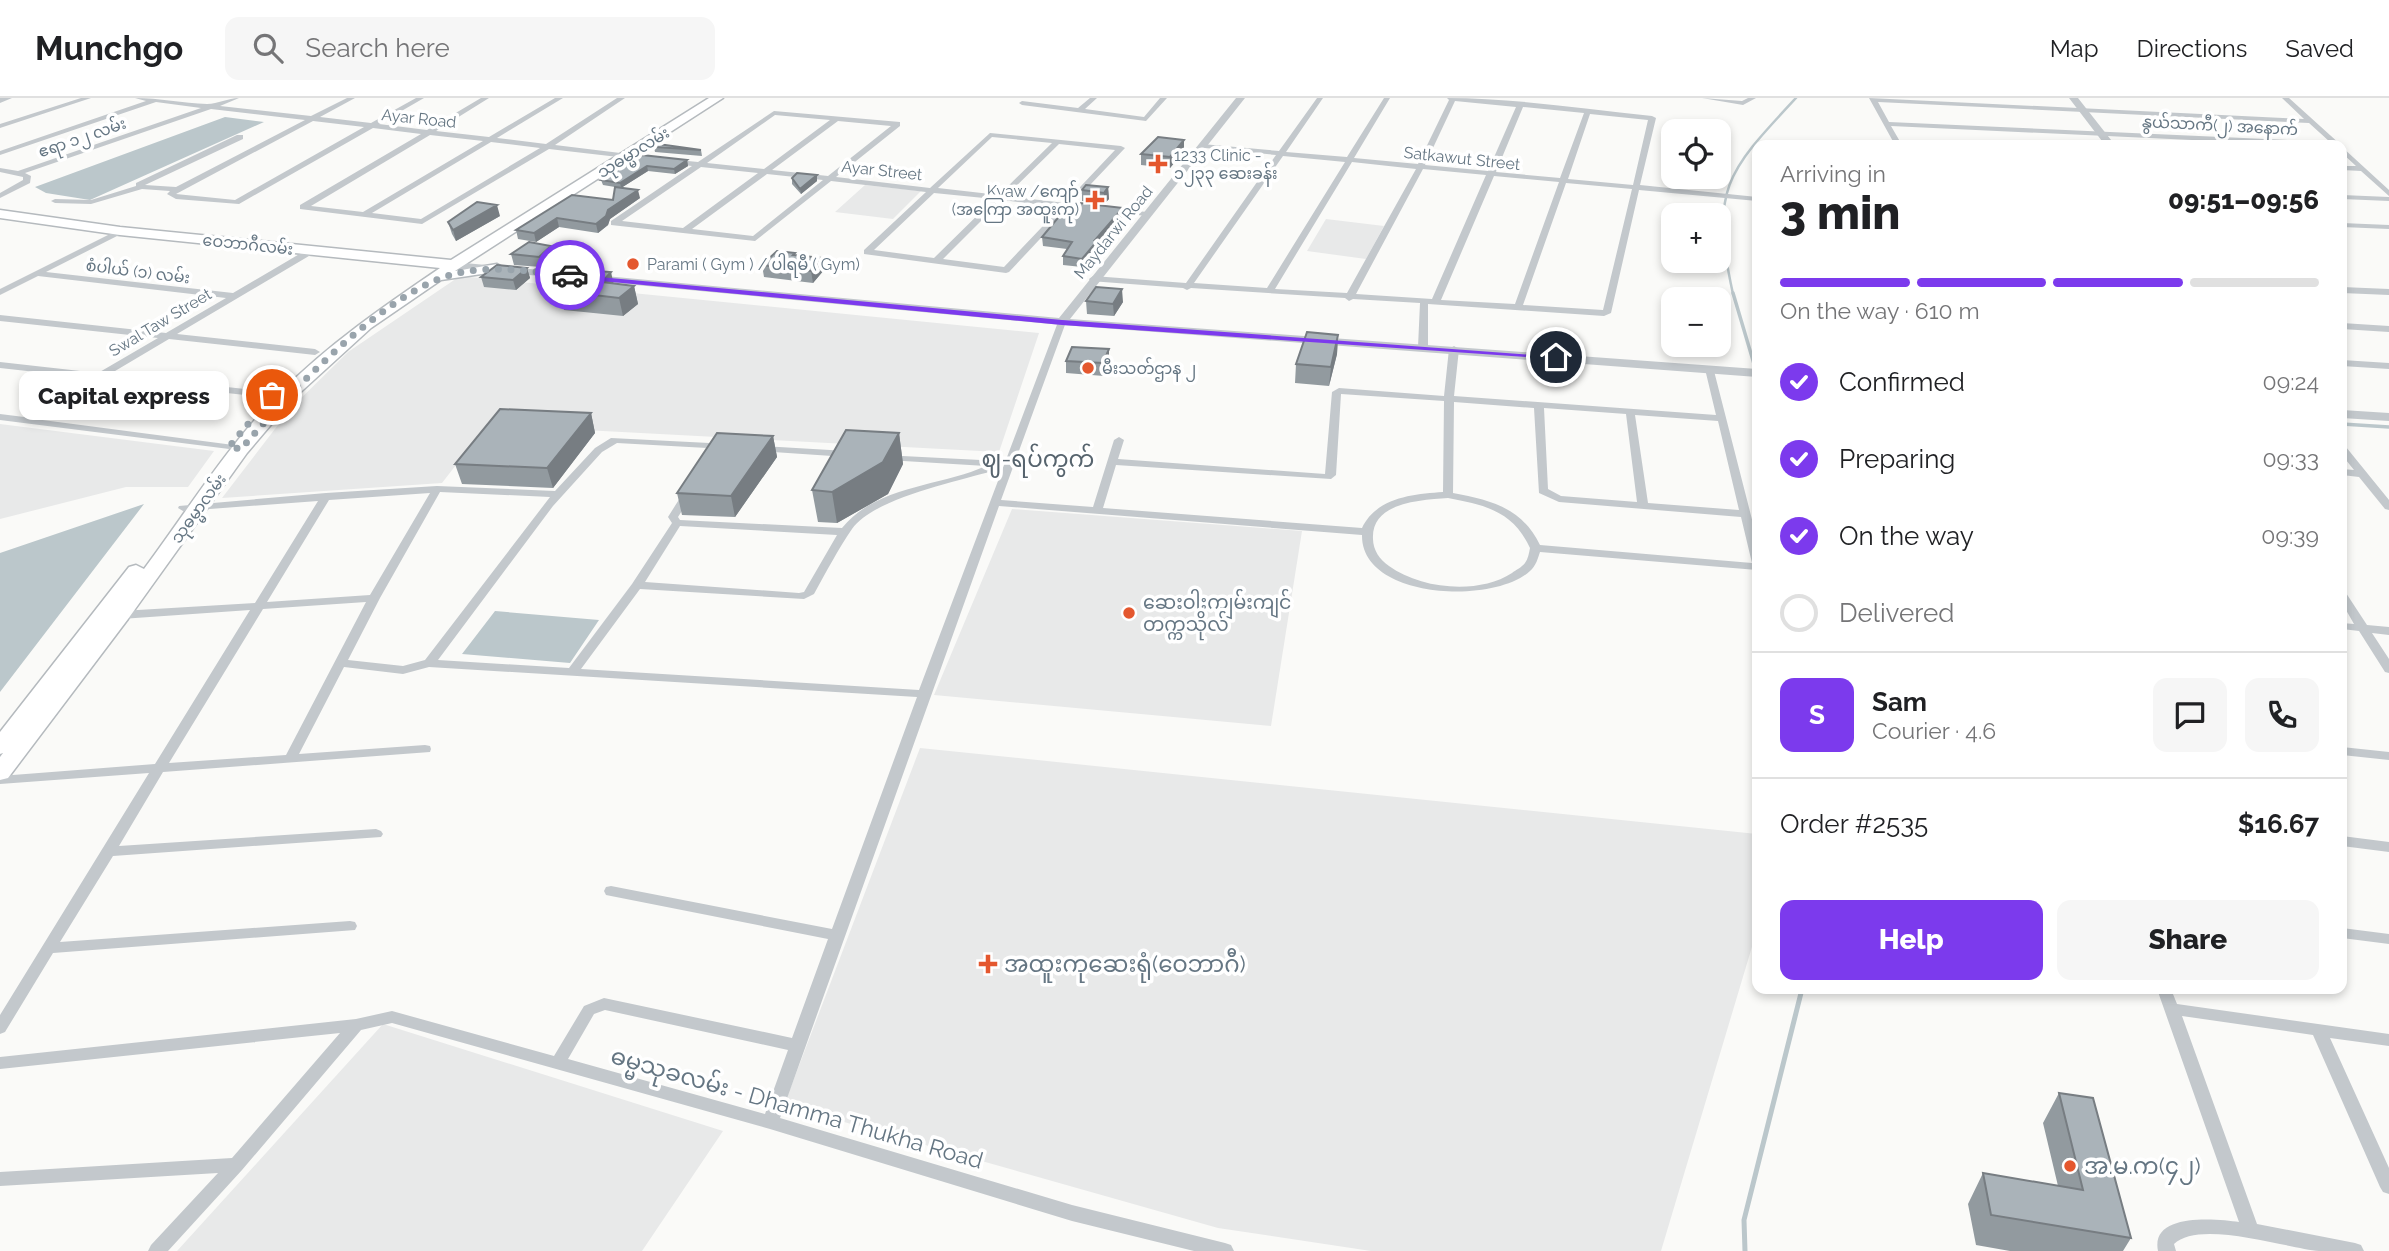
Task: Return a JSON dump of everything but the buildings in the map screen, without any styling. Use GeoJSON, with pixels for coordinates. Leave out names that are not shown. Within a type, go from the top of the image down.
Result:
{"type":"FeatureCollection","features":[{"type":"Feature","properties":{"kind":"main road","name":"သုဓမ္မာလမ်း"},"geometry":{"type":"LineString","coordinates":[[619,156],[703,98]]}},
{"type":"Feature","properties":{"kind":"main road","name":"သုဓမ္မာလမ်း"},"geometry":{"type":"LineString","coordinates":[[0,773],[5,751],[191,507],[272,395],[315,352],[473,247],[718,98]]}},
{"type":"Feature","properties":{"kind":"main road","name":"ဝေဘာဂီလမ်း"},"geometry":{"type":"LineString","coordinates":[[0,214],[120,231],[447,264]]}},
{"type":"Feature","properties":{"kind":"main road"},"geometry":{"type":"LineString","coordinates":[[400,260],[433,257],[473,247],[478,261],[497,268]]}},
{"type":"Feature","properties":{"kind":"main road"},"geometry":{"type":"LineString","coordinates":[[400,260],[419,268],[421,282],[455,273],[497,268]]}},
{"type":"Feature","properties":{"kind":"main road","name":"သုဓမ္မာလမ်း"},"geometry":{"type":"LineString","coordinates":[[235,448],[286,396],[421,282]]}},
{"type":"Feature","properties":{"kind":"main road","name":"သုဓမ္မာလမ်း"},"geometry":{"type":"LineString","coordinates":[[5,751],[121,615],[191,507]]}},
{"type":"Feature","properties":{"kind":"street"},"geometry":{"type":"LineString","coordinates":[[0,100],[8,98]]}},
{"type":"Feature","properties":{"kind":"street"},"geometry":{"type":"LineString","coordinates":[[0,126],[88,98]]}},
{"type":"Feature","properties":{"kind":"street","name":"Ayar Road"},"geometry":{"type":"LineString","coordinates":[[138,98],[619,156]]}},
{"type":"Feature","properties":{"kind":"street","name":"ဧရာ ၁၂ လမ်း"},"geometry":{"type":"LineString","coordinates":[[19,173],[236,98]]}},
{"type":"Feature","properties":{"kind":"street"},"geometry":{"type":"LineString","coordinates":[[352,98],[171,194],[176,197],[234,202],[421,98]]}},
{"type":"Feature","properties":{"kind":"street"},"geometry":{"type":"LineString","coordinates":[[303,207],[486,98]]}},
{"type":"Feature","properties":{"kind":"street"},"geometry":{"type":"LineString","coordinates":[[364,215],[560,98]]}},
{"type":"Feature","properties":{"kind":"street"},"geometry":{"type":"LineString","coordinates":[[303,207],[422,222],[547,147],[622,98]]}},
{"type":"Feature","properties":{"kind":"street"},"geometry":{"type":"LineString","coordinates":[[1080,110],[1094,98]]}},
{"type":"Feature","properties":{"kind":"street"},"geometry":{"type":"LineString","coordinates":[[1025,101],[1146,118],[1164,98]]}},
{"type":"Feature","properties":{"kind":"street","name":"Maydarwi Road"},"geometry":{"type":"LineString","coordinates":[[1062,322],[1093,279],[1205,146],[1241,98]]}},
{"type":"Feature","properties":{"kind":"street"},"geometry":{"type":"LineString","coordinates":[[1187,287],[1320,98]]}},
{"type":"Feature","properties":{"kind":"street"},"geometry":{"type":"LineString","coordinates":[[1269,292],[1387,98]]}},
{"type":"Feature","properties":{"kind":"street"},"geometry":{"type":"LineString","coordinates":[[1093,279],[1349,298],[1604,313],[1608,311],[1638,189],[1652,118],[1511,101],[1452,98],[1420,168],[1349,298]]}},
{"type":"Feature","properties":{"kind":"street"},"geometry":{"type":"LineString","coordinates":[[1705,98],[1743,103],[1753,98]]}},
{"type":"Feature","properties":{"kind":"street"},"geometry":{"type":"LineString","coordinates":[[2073,98],[2106,140]]}},
{"type":"Feature","properties":{"kind":"street"},"geometry":{"type":"LineString","coordinates":[[2285,98],[2331,140]]}},
{"type":"Feature","properties":{"kind":"street"},"geometry":{"type":"LineString","coordinates":[[0,153],[160,99]]}},
{"type":"Feature","properties":{"kind":"street"},"geometry":{"type":"LineString","coordinates":[[1872,99],[2310,121]]}},
{"type":"Feature","properties":{"kind":"street"},"geometry":{"type":"LineString","coordinates":[[1872,99],[1889,124],[1896,140]]}},
{"type":"Feature","properties":{"kind":"street"},"geometry":{"type":"LineString","coordinates":[[1423,347],[1429,302],[1491,175],[1521,104]]}},
{"type":"Feature","properties":{"kind":"street"},"geometry":{"type":"LineString","coordinates":[[1518,308],[1588,111]]}},
{"type":"Feature","properties":{"kind":"street"},"geometry":{"type":"LineString","coordinates":[[614,223],[774,113],[897,124]]}},
{"type":"Feature","properties":{"kind":"street"},"geometry":{"type":"LineString","coordinates":[[685,231],[836,119]]}},
{"type":"Feature","properties":{"kind":"street"},"geometry":{"type":"LineString","coordinates":[[614,223],[755,239],[897,124]]}},
{"type":"Feature","properties":{"kind":"street"},"geometry":{"type":"LineString","coordinates":[[1889,124],[2101,134]]}},
{"type":"Feature","properties":{"kind":"street","name":"နွယ်သာကီ(၂) အနောက်"},"geometry":{"type":"LineString","coordinates":[[2101,134],[2230,140]]}},
{"type":"Feature","properties":{"kind":"street"},"geometry":{"type":"LineString","coordinates":[[990,135],[1056,142],[1121,148],[1006,270],[867,252],[990,135]]}},
{"type":"Feature","properties":{"kind":"street"},"geometry":{"type":"LineString","coordinates":[[55,201],[91,202],[129,190],[240,136]]}},
{"type":"Feature","properties":{"kind":"street"},"geometry":{"type":"LineString","coordinates":[[936,261],[1056,142]]}},
{"type":"Feature","properties":{"kind":"street","name":"Satkawut Street"},"geometry":{"type":"LineString","coordinates":[[1205,146],[1716,196]]}},
{"type":"Feature","properties":{"kind":"street"},"geometry":{"type":"LineString","coordinates":[[2347,154],[2389,194]]}},
{"type":"Feature","properties":{"kind":"street","name":"Ayar Street"},"geometry":{"type":"LineString","coordinates":[[619,156],[1147,214]]}},
{"type":"Feature","properties":{"kind":"street"},"geometry":{"type":"LineString","coordinates":[[2347,168],[2361,169]]}},
{"type":"Feature","properties":{"kind":"street"},"geometry":{"type":"LineString","coordinates":[[0,170],[19,173]]}},
{"type":"Feature","properties":{"kind":"street","name":"ဧရာ ၁၂ လမ်း"},"geometry":{"type":"LineString","coordinates":[[0,196],[27,181],[27,176],[19,173]]}},
{"type":"Feature","properties":{"kind":"street"},"geometry":{"type":"LineString","coordinates":[[129,190],[148,187],[177,189]]}},
{"type":"Feature","properties":{"kind":"street"},"geometry":{"type":"LineString","coordinates":[[1716,196],[1752,199]]}},
{"type":"Feature","properties":{"kind":"street"},"geometry":{"type":"LineString","coordinates":[[2347,197],[2389,199]]}},
{"type":"Feature","properties":{"kind":"street"},"geometry":{"type":"LineString","coordinates":[[2347,225],[2389,227]]}},
{"type":"Feature","properties":{"kind":"street"},"geometry":{"type":"LineString","coordinates":[[0,292],[120,231]]}},
{"type":"Feature","properties":{"kind":"street","name":"Swal Taw Street"},"geometry":{"type":"LineString","coordinates":[[26,420],[311,251]]}},
{"type":"Feature","properties":{"kind":"street","name":"ဝေဘာဂီလမ်း"},"geometry":{"type":"LineString","coordinates":[[447,264],[1062,322],[1752,372]]}},
{"type":"Feature","properties":{"kind":"street","name":"စံပါယ် (၁) လမ်း"},"geometry":{"type":"LineString","coordinates":[[39,274],[234,296]]}},
{"type":"Feature","properties":{"kind":"street"},"geometry":{"type":"LineString","coordinates":[[2347,290],[2389,292]]}},
{"type":"Feature","properties":{"kind":"street"},"geometry":{"type":"LineString","coordinates":[[0,318],[315,352]]}},
{"type":"Feature","properties":{"kind":"street"},"geometry":{"type":"LineString","coordinates":[[770,1122],[1062,322]]}},
{"type":"Feature","properties":{"kind":"street"},"geometry":{"type":"LineString","coordinates":[[2347,326],[2389,329]]}},
{"type":"Feature","properties":{"kind":"street"},"geometry":{"type":"LineString","coordinates":[[1448,495],[1449,397],[1454,349]]}},
{"type":"Feature","properties":{"kind":"street"},"geometry":{"type":"LineString","coordinates":[[2347,363],[2389,366]]}},
{"type":"Feature","properties":{"kind":"street"},"geometry":{"type":"LineString","coordinates":[[0,365],[272,395]]}},
{"type":"Feature","properties":{"kind":"street"},"geometry":{"type":"LineString","coordinates":[[1710,369],[1752,545]]}},
{"type":"Feature","properties":{"kind":"street"},"geometry":{"type":"LineString","coordinates":[[1112,463],[1327,477],[1331,475],[1335,394],[1339,391],[1720,418]]}},
{"type":"Feature","properties":{"kind":"street"},"geometry":{"type":"LineString","coordinates":[[1539,405],[1543,491],[1547,495],[1743,514]]}},
{"type":"Feature","properties":{"kind":"street"},"geometry":{"type":"LineString","coordinates":[[1630,411],[1643,506]]}},
{"type":"Feature","properties":{"kind":"street"},"geometry":{"type":"LineString","coordinates":[[2347,414],[2389,417]]}},
{"type":"Feature","properties":{"kind":"street"},"geometry":{"type":"LineString","coordinates":[[0,417],[235,448]]}},
{"type":"Feature","properties":{"kind":"street"},"geometry":{"type":"LineString","coordinates":[[1097,511],[1119,440]]}},
{"type":"Feature","properties":{"kind":"street"},"geometry":{"type":"LineString","coordinates":[[429,663],[557,494],[607,442],[715,451],[731,447]]}},
{"type":"Feature","properties":{"kind":"street"},"geometry":{"type":"LineString","coordinates":[[744,448],[861,455]]}},
{"type":"Feature","properties":{"kind":"street"},"geometry":{"type":"LineString","coordinates":[[637,585],[800,597],[808,594],[846,531],[869,510],[898,497],[988,469],[1013,453]]}},
{"type":"Feature","properties":{"kind":"street"},"geometry":{"type":"LineString","coordinates":[[2347,455],[2389,507]]}},
{"type":"Feature","properties":{"kind":"street"},"geometry":{"type":"LineString","coordinates":[[874,456],[996,463]]}},
{"type":"Feature","properties":{"kind":"street"},"geometry":{"type":"LineString","coordinates":[[2347,472],[2364,474]]}},
{"type":"Feature","properties":{"kind":"street"},"geometry":{"type":"LineString","coordinates":[[677,523],[673,517],[698,476]]}},
{"type":"Feature","properties":{"kind":"street"},"geometry":{"type":"LineString","coordinates":[[191,507],[438,489],[557,494]]}},
{"type":"Feature","properties":{"kind":"street"},"geometry":{"type":"LineString","coordinates":[[290,759],[374,598],[438,489]]}},
{"type":"Feature","properties":{"kind":"street"},"geometry":{"type":"LineString","coordinates":[[1448,495],[1485,502],[1512,514],[1530,530],[1536,548],[1529,566],[1509,580],[1480,588],[1453,589],[1412,581],[1385,568],[1368,550],[1365,532],[1374,516],[1394,503],[1422,496],[1448,495]]}},
{"type":"Feature","properties":{"kind":"street"},"geometry":{"type":"LineString","coordinates":[[0,1028],[162,768],[326,496]]}},
{"type":"Feature","properties":{"kind":"street"},"geometry":{"type":"LineString","coordinates":[[995,503],[1365,532]]}},
{"type":"Feature","properties":{"kind":"street"},"geometry":{"type":"LineString","coordinates":[[677,523],[846,531]]}},
{"type":"Feature","properties":{"kind":"street"},"geometry":{"type":"LineString","coordinates":[[572,673],[637,585],[677,523]]}},
{"type":"Feature","properties":{"kind":"street"},"geometry":{"type":"LineString","coordinates":[[1536,548],[1752,567]]}},
{"type":"Feature","properties":{"kind":"street"},"geometry":{"type":"LineString","coordinates":[[121,615],[374,598]]}},
{"type":"Feature","properties":{"kind":"street"},"geometry":{"type":"LineString","coordinates":[[2347,603],[2389,669]]}},
{"type":"Feature","properties":{"kind":"street"},"geometry":{"type":"LineString","coordinates":[[2347,626],[2389,631]]}},
{"type":"Feature","properties":{"kind":"street"},"geometry":{"type":"LineString","coordinates":[[340,663],[403,670],[429,663],[924,694]]}},
{"type":"Feature","properties":{"kind":"street"},"geometry":{"type":"LineString","coordinates":[[0,780],[425,749]]}},
{"type":"Feature","properties":{"kind":"street"},"geometry":{"type":"LineString","coordinates":[[2347,752],[2389,756]]}},
{"type":"Feature","properties":{"kind":"street"},"geometry":{"type":"LineString","coordinates":[[110,850],[376,834]]}},
{"type":"Feature","properties":{"kind":"street"},"geometry":{"type":"LineString","coordinates":[[2347,842],[2389,847]]}},
{"type":"Feature","properties":{"kind":"street"},"geometry":{"type":"LineString","coordinates":[[611,891],[839,936]]}},
{"type":"Feature","properties":{"kind":"street"},"geometry":{"type":"LineString","coordinates":[[51,948],[350,926]]}},
{"type":"Feature","properties":{"kind":"street"},"geometry":{"type":"LineString","coordinates":[[2347,934],[2389,939]]}},
{"type":"Feature","properties":{"kind":"street"},"geometry":{"type":"LineString","coordinates":[[2166,994],[2252,1231]]}},
{"type":"Feature","properties":{"kind":"street"},"geometry":{"type":"LineString","coordinates":[[558,1062],[589,1010],[604,1004],[799,1046]]}},
{"type":"Feature","properties":{"kind":"street"},"geometry":{"type":"LineString","coordinates":[[2172,1009],[2389,1040]]}},
{"type":"Feature","properties":{"kind":"street","name":"ဓမ္မသုခလမ်း - Dhamma Thukha Road"},"geometry":{"type":"LineString","coordinates":[[356,1025],[392,1017],[770,1122],[1072,1213],[1225,1251]]}},
{"type":"Feature","properties":{"kind":"street"},"geometry":{"type":"LineString","coordinates":[[0,1063],[356,1025]]}},
{"type":"Feature","properties":{"kind":"street"},"geometry":{"type":"LineString","coordinates":[[157,1251],[236,1165],[356,1025]]}},
{"type":"Feature","properties":{"kind":"street"},"geometry":{"type":"LineString","coordinates":[[2319,1031],[2389,1187]]}},
{"type":"Feature","properties":{"kind":"street"},"geometry":{"type":"LineString","coordinates":[[0,1179],[236,1165]]}},
{"type":"Feature","properties":{"kind":"street"},"geometry":{"type":"LineString","coordinates":[[2167,1251],[2165,1242],[2178,1230],[2199,1227],[2252,1231],[2355,1251]]}},
{"type":"Feature","properties":{"kind":"shaded area"},"geometry":{"type":"Polygon","coordinates":[[[225,117],[264,122],[90,200],[46,193],[35,187],[225,117]]]}},
{"type":"Feature","properties":{"kind":"shaded area"},"geometry":{"type":"Polygon","coordinates":[[[865,185],[921,191],[893,219],[835,212],[865,185]]]}},
{"type":"Feature","properties":{"kind":"shaded area"},"geometry":{"type":"Polygon","coordinates":[[[1326,219],[1384,226],[1366,259],[1307,251],[1326,219]]]}},
{"type":"Feature","properties":{"kind":"shaded area"},"geometry":{"type":"Polygon","coordinates":[[[460,276],[1039,333],[999,452],[487,425],[442,483],[222,498],[291,408],[348,352],[460,276]]]}},
{"type":"Feature","properties":{"kind":"shaded area"},"geometry":{"type":"Polygon","coordinates":[[[0,424],[214,451],[188,487],[126,487],[0,519],[0,424]]]}},
{"type":"Feature","properties":{"kind":"shaded area"},"geometry":{"type":"Polygon","coordinates":[[[144,504],[0,692],[0,553],[144,504]]]}},
{"type":"Feature","properties":{"kind":"shaded area","name":"ဆေးဝါးကျွမ်းကျင် တက္ကသိုလ်"},"geometry":{"type":"Polygon","coordinates":[[[1012,509],[1302,531],[1271,726],[934,695],[1012,509]]]}},
{"type":"Feature","properties":{"kind":"shaded area"},"geometry":{"type":"Polygon","coordinates":[[[495,611],[599,620],[570,663],[462,654],[495,611]]]}},
{"type":"Feature","properties":{"kind":"shaded area"},"geometry":{"type":"Polygon","coordinates":[[[920,748],[1752,833],[1752,947],[1661,1251],[1371,1251],[1218,1228],[784,1105],[920,748]]]}},
{"type":"Feature","properties":{"kind":"shaded area"},"geometry":{"type":"Polygon","coordinates":[[[383,1024],[723,1131],[642,1251],[177,1251],[383,1024]]]}},
{"type":"Feature","properties":{"kind":"waterway"},"geometry":{"type":"LineString","coordinates":[[1758,140],[1796,98]]}},
{"type":"Feature","properties":{"kind":"waterway"},"geometry":{"type":"LineString","coordinates":[[1733,294],[1723,230],[1724,206],[1739,165],[1752,147]]}},
{"type":"Feature","properties":{"kind":"waterway"},"geometry":{"type":"LineString","coordinates":[[1733,293],[1752,357]]}},
{"type":"Feature","properties":{"kind":"waterway"},"geometry":{"type":"LineString","coordinates":[[2347,424],[2389,427]]}},
{"type":"Feature","properties":{"kind":"waterway"},"geometry":{"type":"LineString","coordinates":[[1745,1251],[1744,1220],[1801,994]]}},
{"type":"Feature","properties":{"kind":"way so far"},"geometry":{"type":"LineString","coordinates":[[272,395],[229,447],[241,449],[286,396],[366,326],[429,282],[455,273],[497,268],[570,275]]}},
{"type":"Feature","properties":{"kind":"place","name":"1233 Clinic - ၁၂၃၃ ဆေးခန်း"},"geometry":{"type":"Point","coordinates":[1158,164]}},
{"type":"Feature","properties":{"kind":"place","name":"Kyaw /ကျော် (အကြော အထူးကု)"},"geometry":{"type":"Point","coordinates":[1095,200]}},
{"type":"Feature","properties":{"kind":"place","name":"Parami ( Gym ) / ပါရမီ ( Gym)"},"geometry":{"type":"Point","coordinates":[633,264]}},
{"type":"Feature","properties":{"kind":"place","name":"မီးသတ်ဌာန ၂"},"geometry":{"type":"Point","coordinates":[1088,368]}},
{"type":"Feature","properties":{"kind":"place","name":"Capital express"},"geometry":{"type":"Point","coordinates":[272,395]}},
{"type":"Feature","properties":{"kind":"place","name":"ဆေးဝါးကျွမ်းကျင် တက္ကသိုလ်"},"geometry":{"type":"Point","coordinates":[1129,613]}},
{"type":"Feature","properties":{"kind":"place","name":"အထူးကုဆေးရုံ(ဝေဘာဂီ)"},"geometry":{"type":"Point","coordinates":[988,964]}},
{"type":"Feature","properties":{"kind":"place","name":"အ.မ.က(၄၂)"},"geometry":{"type":"Point","coordinates":[2070,1166]}},
{"type":"Feature","properties":{"kind":"district","name":"ဈ-ရပ်ကွက်"},"geometry":{"type":"Point","coordinates":[1038,459]}},
{"type":"Feature","properties":{"kind":"route"},"geometry":{"type":"LineString","coordinates":[[570,275],[1062,322],[1556,357]]}}]}
